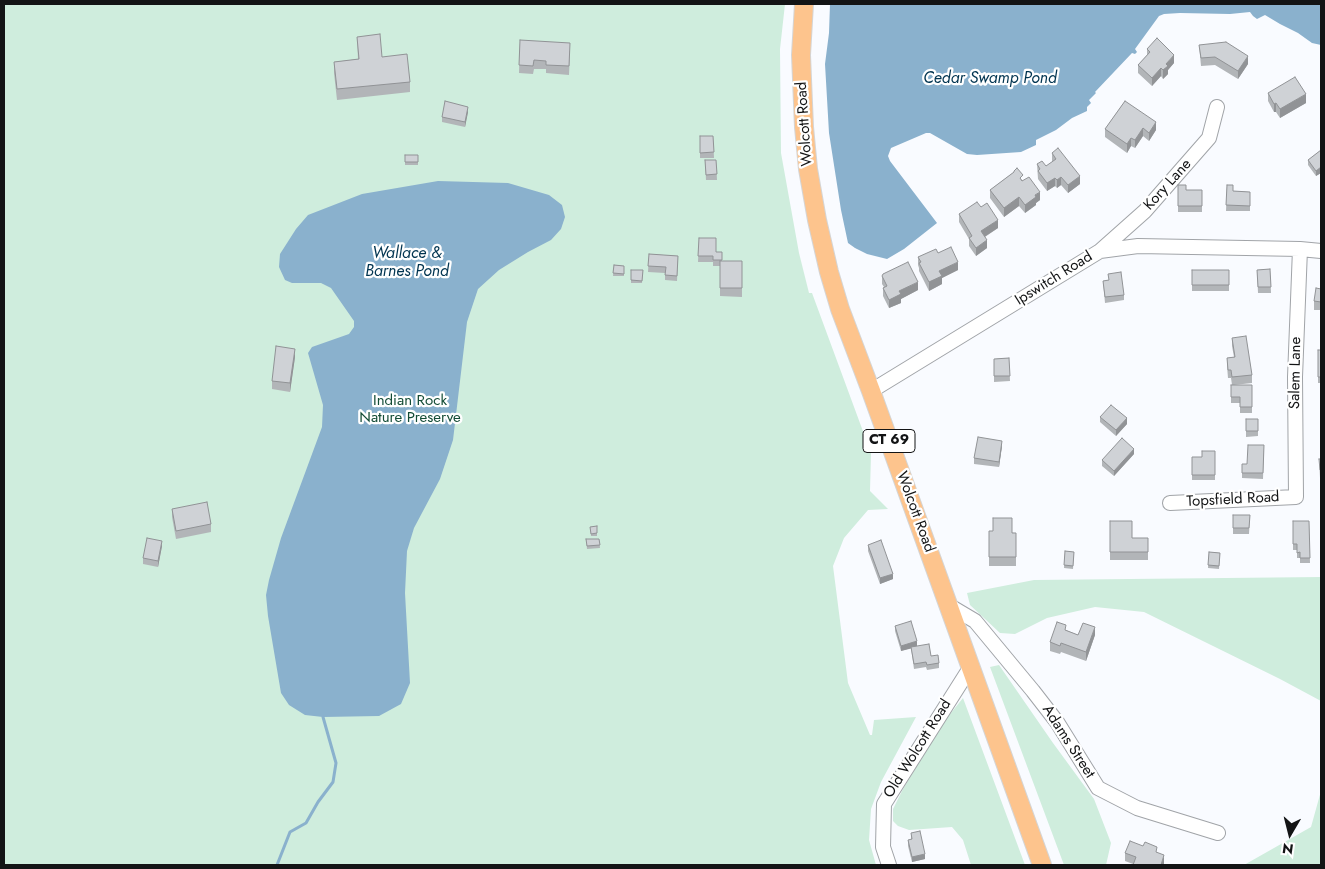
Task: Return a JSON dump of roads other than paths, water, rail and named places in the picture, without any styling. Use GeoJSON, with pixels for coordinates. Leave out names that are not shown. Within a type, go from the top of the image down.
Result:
{"type":"FeatureCollection","features":[{"type":"Feature","properties":{"kind":"main road","name":"Wolcott Road"},"geometry":{"type":"LineString","coordinates":[[804,4],[801,55],[804,127],[808,169],[826,263],[840,309],[1042,865]]}},
{"type":"Feature","properties":{"kind":"street","name":"Kory Lane"},"geometry":{"type":"LineString","coordinates":[[1100,251],[1145,211],[1209,138],[1217,107]]}},
{"type":"Feature","properties":{"kind":"street","name":"Ipswitch Road"},"geometry":{"type":"LineString","coordinates":[[871,391],[1100,251],[1138,246],[1300,248],[1321,251]]}},
{"type":"Feature","properties":{"kind":"street","name":"Salem Lane"},"geometry":{"type":"LineString","coordinates":[[1296,497],[1295,377],[1300,248]]}},
{"type":"Feature","properties":{"kind":"street","name":"Topsfield Road"},"geometry":{"type":"LineString","coordinates":[[1170,503],[1296,497]]}},
{"type":"Feature","properties":{"kind":"street","name":"Adams Street"},"geometry":{"type":"LineString","coordinates":[[948,605],[975,622],[1032,691],[1057,722],[1098,788],[1137,808],[1218,833]]}},
{"type":"Feature","properties":{"kind":"street","name":"Old Wolcott Road"},"geometry":{"type":"LineString","coordinates":[[889,865],[883,847],[884,804],[970,668]]}},
{"type":"Feature","properties":{"kind":"water","name":"Cedar Swamp Pond"},"geometry":{"type":"Polygon","coordinates":[[[830,4],[1321,4],[1321,45],[1312,43],[1265,15],[1257,19],[1250,12],[1230,14],[1164,14],[1159,16],[1135,49],[1137,52],[1135,54],[1132,53],[1095,92],[1089,100],[1091,103],[1087,107],[1087,111],[1036,140],[1036,145],[1021,152],[967,154],[930,133],[926,133],[891,148],[888,156],[890,161],[937,223],[904,249],[887,259],[867,254],[848,243],[829,133],[825,64],[830,4]]]}},
{"type":"Feature","properties":{"kind":"water","name":"Wallace & Barnes Pond"},"geometry":{"type":"Polygon","coordinates":[[[438,181],[508,183],[549,195],[562,205],[565,217],[561,229],[551,240],[499,270],[478,289],[467,322],[453,440],[440,479],[414,528],[407,551],[405,593],[410,683],[401,704],[379,716],[323,717],[305,715],[289,705],[281,693],[266,595],[281,538],[322,427],[323,405],[308,353],[312,347],[349,334],[354,327],[354,321],[331,288],[321,283],[292,283],[285,280],[279,267],[280,254],[296,229],[308,215],[362,194],[438,181]]]}},
{"type":"Feature","properties":{"kind":"waterway"},"geometry":{"type":"LineString","coordinates":[[277,865],[290,832],[306,823],[318,802],[333,782],[336,763],[323,717]]}},
{"type":"Feature","properties":{"kind":"park label","name":"Indian Rock Nature Preserve"},"geometry":{"type":"Point","coordinates":[410,410]}}]}
